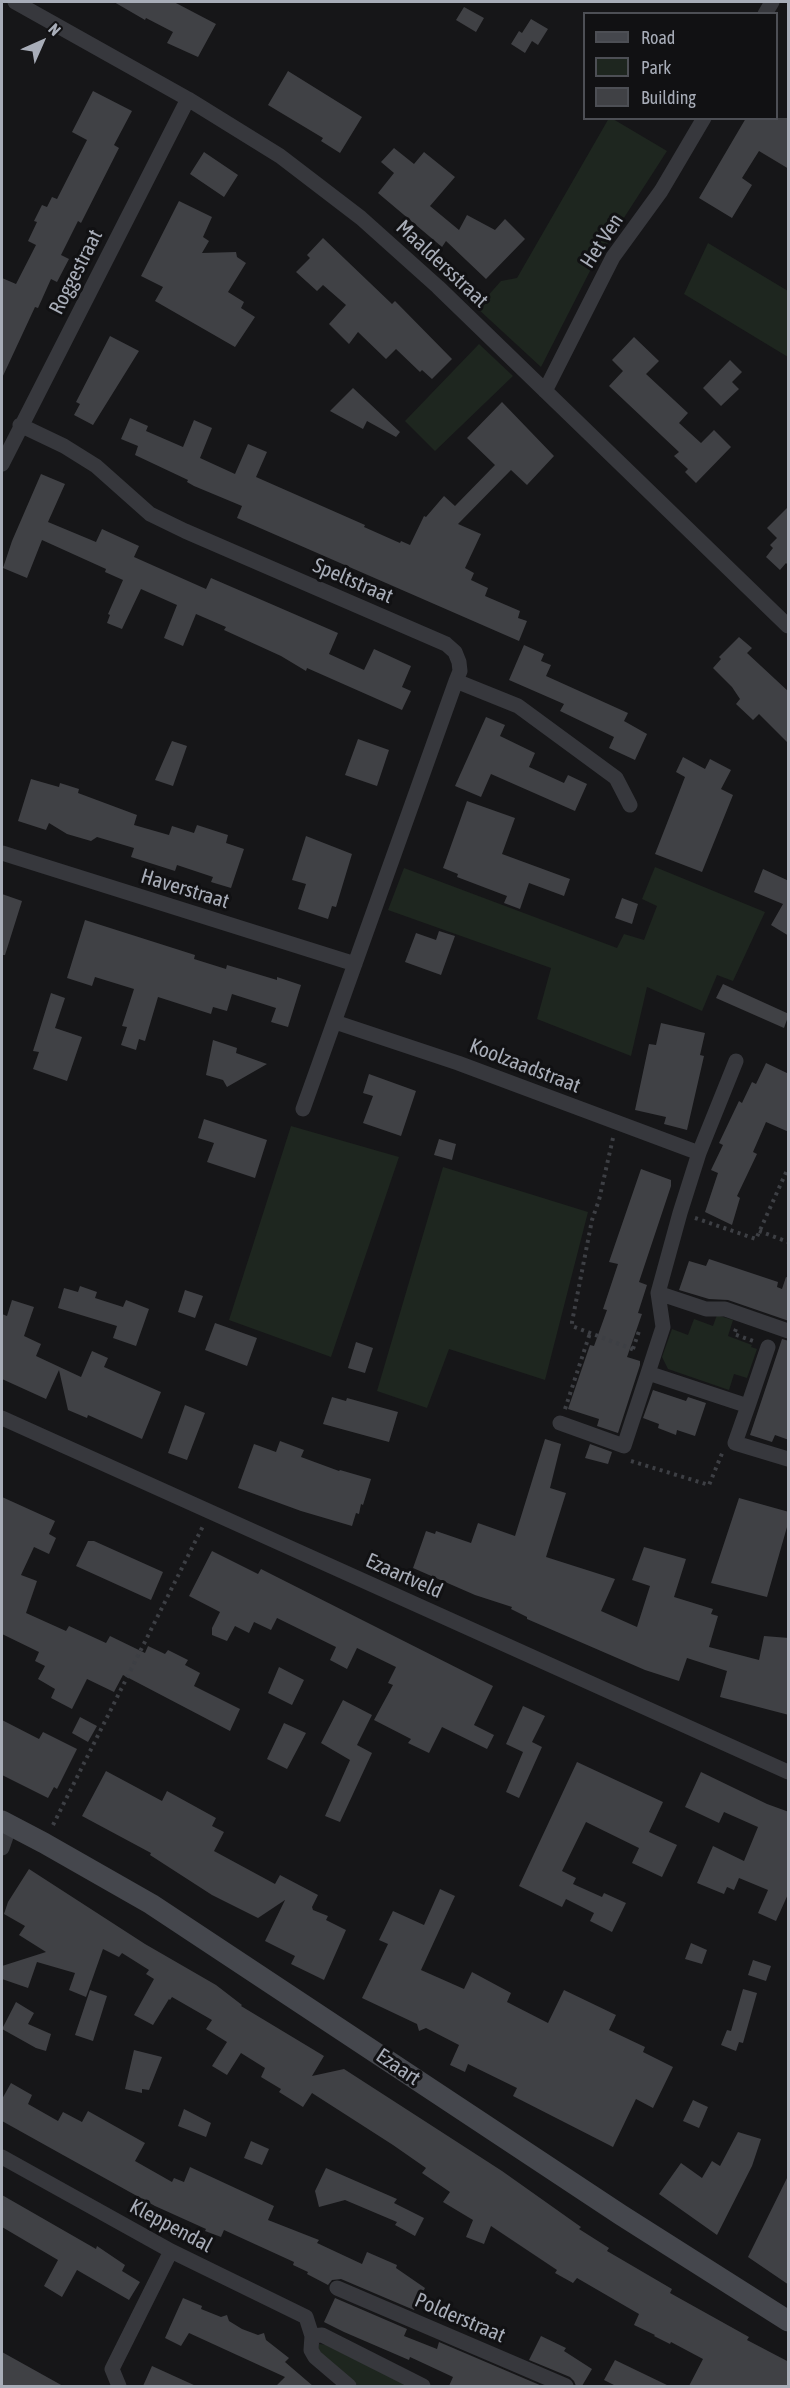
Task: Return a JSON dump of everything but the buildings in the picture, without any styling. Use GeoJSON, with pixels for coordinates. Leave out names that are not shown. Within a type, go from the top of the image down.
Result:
{"type":"FeatureCollection","features":[{"type":"Feature","properties":{"kind":"main road","name":"Ezaart"},"geometry":{"type":"LineString","coordinates":[[6,1823],[161,1910],[621,2215],[789,2321]]}},
{"type":"Feature","properties":{"kind":"street","name":"Maaldersstraat"},"geometry":{"type":"LineString","coordinates":[[15,2],[188,99],[280,156],[361,218],[438,287],[789,626]]}},
{"type":"Feature","properties":{"kind":"street","name":"Roggestraat"},"geometry":{"type":"LineString","coordinates":[[2,464],[188,99]]}},
{"type":"Feature","properties":{"kind":"street","name":"Het Ven"},"geometry":{"type":"LineString","coordinates":[[545,391],[613,257],[660,191],[703,120]]}},
{"type":"Feature","properties":{"kind":"street","name":"Speltstraat"},"geometry":{"type":"LineString","coordinates":[[20,425],[64,446],[96,466],[150,514],[446,644],[455,652],[459,662],[460,671],[456,681]]}},
{"type":"Feature","properties":{"kind":"street"},"geometry":{"type":"LineString","coordinates":[[303,1109],[456,681],[518,706],[616,778],[630,805]]}},
{"type":"Feature","properties":{"kind":"street","name":"Haverstraat"},"geometry":{"type":"LineString","coordinates":[[2,853],[355,964]]}},
{"type":"Feature","properties":{"kind":"street","name":"Koolzaadstraat"},"geometry":{"type":"LineString","coordinates":[[335,1022],[458,1063],[699,1153]]}},
{"type":"Feature","properties":{"kind":"street"},"geometry":{"type":"LineString","coordinates":[[560,1423],[624,1446],[663,1327],[658,1293],[681,1213],[699,1153],[736,1061]]}},
{"type":"Feature","properties":{"kind":"street"},"geometry":{"type":"LineString","coordinates":[[658,1293],[706,1309],[725,1309],[789,1331]]}},
{"type":"Feature","properties":{"kind":"street"},"geometry":{"type":"LineString","coordinates":[[768,1347],[735,1443],[789,1459]]}},
{"type":"Feature","properties":{"kind":"street"},"geometry":{"type":"LineString","coordinates":[[648,1373],[748,1406]]}},
{"type":"Feature","properties":{"kind":"street","name":"Ezaartveld"},"geometry":{"type":"LineString","coordinates":[[2,1419],[789,1772]]}},
{"type":"Feature","properties":{"kind":"street"},"geometry":{"type":"LineString","coordinates":[[2,1848],[6,1823]]}},
{"type":"Feature","properties":{"kind":"street","name":"Kleppendal"},"geometry":{"type":"LineString","coordinates":[[2,2157],[171,2251],[306,2316],[312,2336],[311,2350],[315,2357],[349,2386]]}},
{"type":"Feature","properties":{"kind":"street"},"geometry":{"type":"LineString","coordinates":[[119,2386],[112,2368],[171,2251]]}},
{"type":"Feature","properties":{"kind":"street","name":"Polderstraat"},"geometry":{"type":"LineString","coordinates":[[337,2288],[566,2386]]}},
{"type":"Feature","properties":{"kind":"street"},"geometry":{"type":"LineString","coordinates":[[312,2336],[322,2335],[423,2386]]}},
{"type":"Feature","properties":{"kind":"path"},"geometry":{"type":"LineString","coordinates":[[617,1123],[592,1220],[572,1322],[573,1326],[653,1358]]}},
{"type":"Feature","properties":{"kind":"path"},"geometry":{"type":"LineString","coordinates":[[681,1213],[756,1239],[789,1168]]}},
{"type":"Feature","properties":{"kind":"path"},"geometry":{"type":"LineString","coordinates":[[759,1232],[789,1242]]}},
{"type":"Feature","properties":{"kind":"path"},"geometry":{"type":"LineString","coordinates":[[633,1350],[640,1328]]}},
{"type":"Feature","properties":{"kind":"path"},"geometry":{"type":"LineString","coordinates":[[560,1423],[590,1333]]}},
{"type":"Feature","properties":{"kind":"path"},"geometry":{"type":"LineString","coordinates":[[624,1446],[626,1459],[709,1485],[726,1443],[735,1443]]}},
{"type":"Feature","properties":{"kind":"path"},"geometry":{"type":"LineString","coordinates":[[44,1843],[210,1512]]}},
{"type":"Feature","properties":{"kind":"green space"},"geometry":{"type":"Polygon","coordinates":[[[608,120],[615,120],[667,151],[591,269],[541,367],[477,308],[501,281],[517,278],[608,120]]]}},
{"type":"Feature","properties":{"kind":"green space"},"geometry":{"type":"Polygon","coordinates":[[[708,243],[788,291],[788,357],[684,294],[708,243]]]}},
{"type":"Feature","properties":{"kind":"green space"},"geometry":{"type":"Polygon","coordinates":[[[479,344],[513,376],[435,451],[405,421],[479,344]]]}},
{"type":"Feature","properties":{"kind":"green space"},"geometry":{"type":"Polygon","coordinates":[[[655,867],[765,912],[733,981],[717,975],[702,1011],[647,987],[631,1056],[537,1019],[551,968],[388,910],[404,868],[617,948],[624,934],[644,940],[657,906],[642,899],[655,867]]]}},
{"type":"Feature","properties":{"kind":"green space"},"geometry":{"type":"Polygon","coordinates":[[[291,1126],[399,1157],[331,1357],[229,1320],[291,1126]]]}},
{"type":"Feature","properties":{"kind":"green space"},"geometry":{"type":"Polygon","coordinates":[[[443,1167],[588,1212],[545,1380],[449,1349],[427,1408],[377,1391],[443,1167]]]}},
{"type":"Feature","properties":{"kind":"green space"},"geometry":{"type":"Polygon","coordinates":[[[717,1315],[733,1320],[728,1336],[757,1349],[747,1378],[734,1374],[729,1390],[668,1369],[662,1357],[672,1329],[688,1335],[694,1319],[713,1326],[717,1315]]]}},
{"type":"Feature","properties":{"kind":"green space"},"geometry":{"type":"Polygon","coordinates":[[[319,2344],[329,2345],[402,2381],[406,2386],[358,2386],[323,2356],[318,2349],[319,2344]]]}}]}
